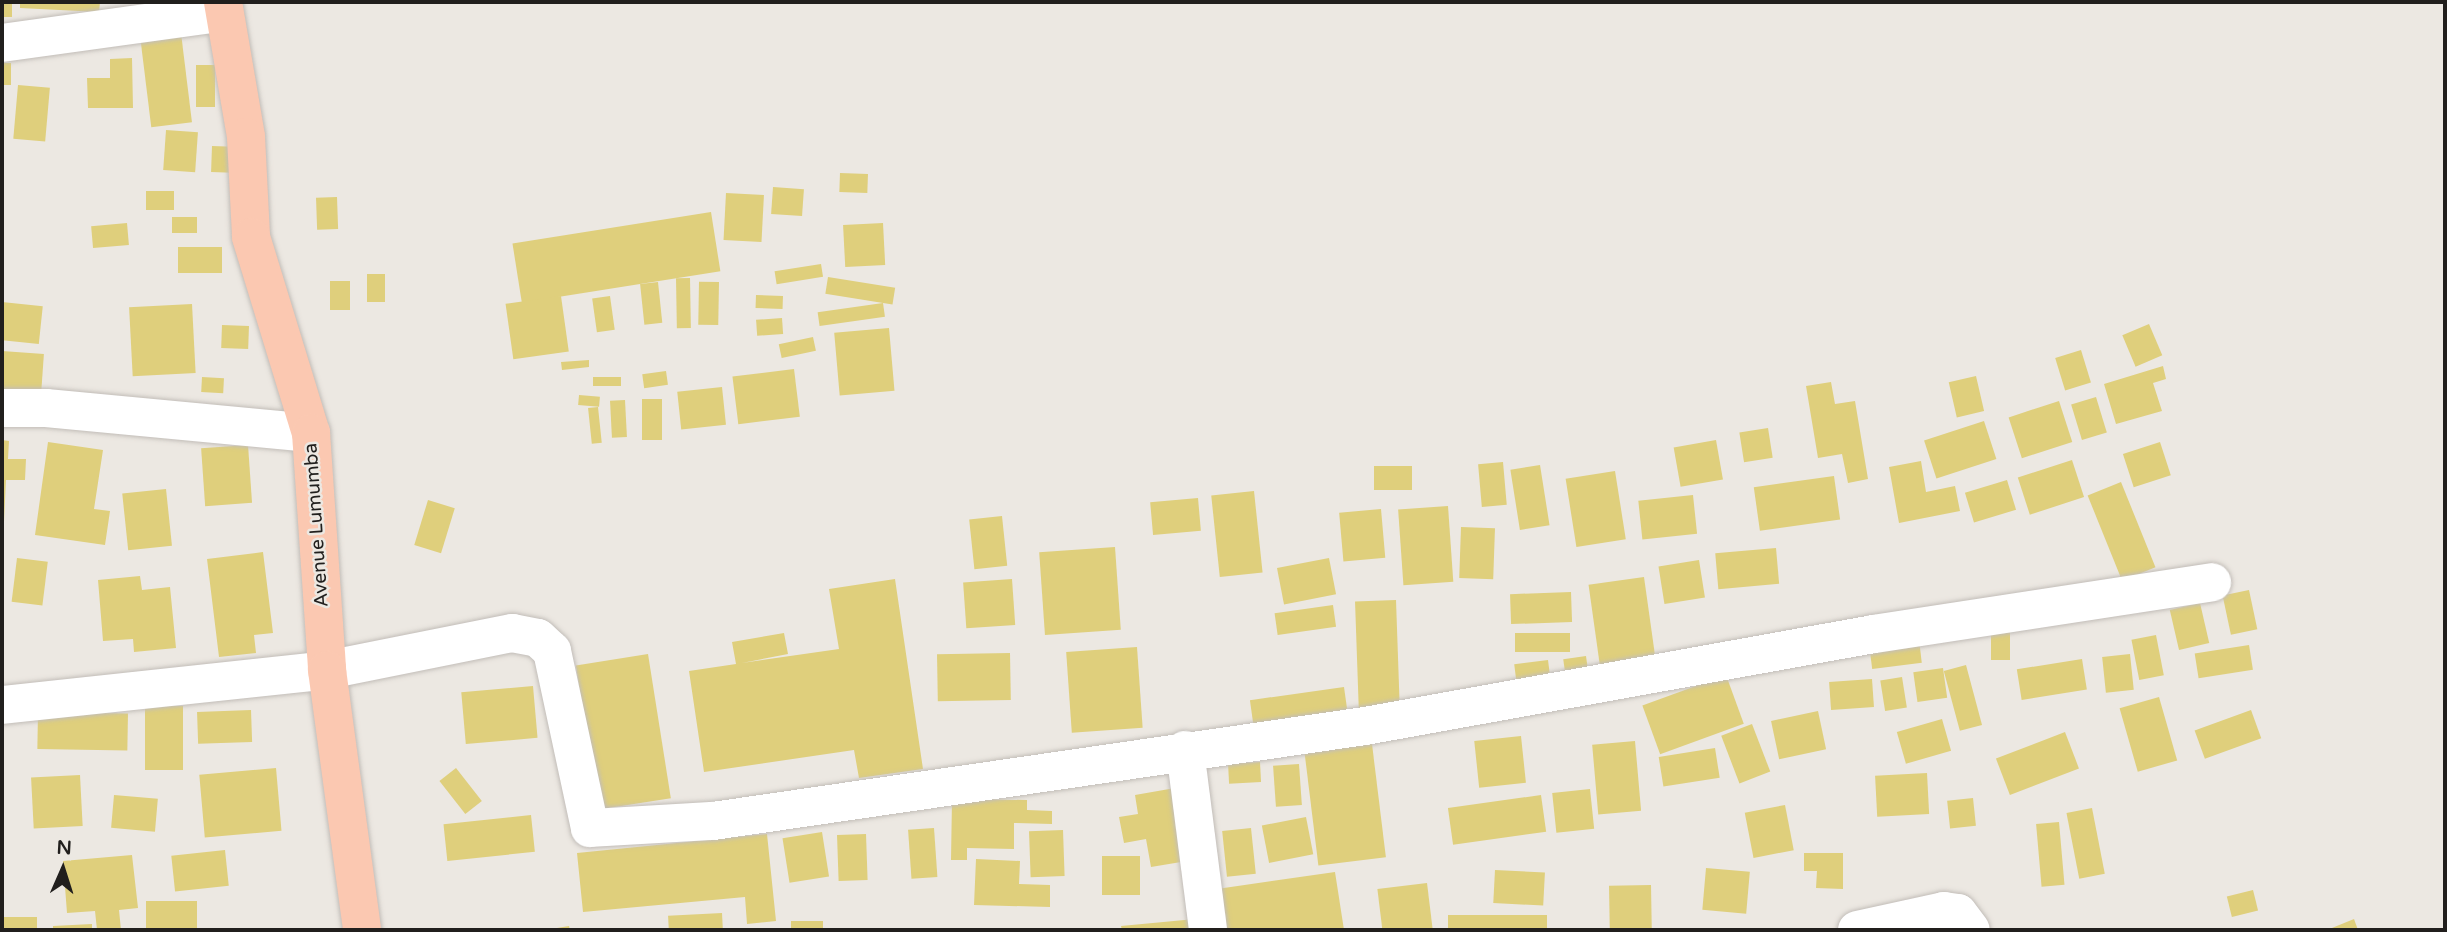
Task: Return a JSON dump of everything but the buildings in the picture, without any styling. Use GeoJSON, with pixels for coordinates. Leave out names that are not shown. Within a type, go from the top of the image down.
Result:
{"type":"FeatureCollection","features":[{"type":"Feature","properties":{"kind":"main road","name":"Avenue Lumumba"},"geometry":{"type":"LineString","coordinates":[[224,7],[246,137],[251,237],[311,433],[327,670],[362,930]]}},
{"type":"Feature","properties":{"kind":"street"},"geometry":{"type":"LineString","coordinates":[[2,43],[224,7]]}},
{"type":"Feature","properties":{"kind":"street"},"geometry":{"type":"LineString","coordinates":[[2,408],[46,408],[311,433]]}},
{"type":"Feature","properties":{"kind":"street"},"geometry":{"type":"LineString","coordinates":[[2,705],[327,670],[512,633],[538,638],[552,651],[590,828],[713,821],[1185,750],[1365,726],[1874,634],[2212,582]]}},
{"type":"Feature","properties":{"kind":"street"},"geometry":{"type":"LineString","coordinates":[[1185,750],[1208,930]]}},
{"type":"Feature","properties":{"kind":"street"},"geometry":{"type":"LineString","coordinates":[[1857,930],[1944,911],[1958,913],[1971,930]]}}]}
